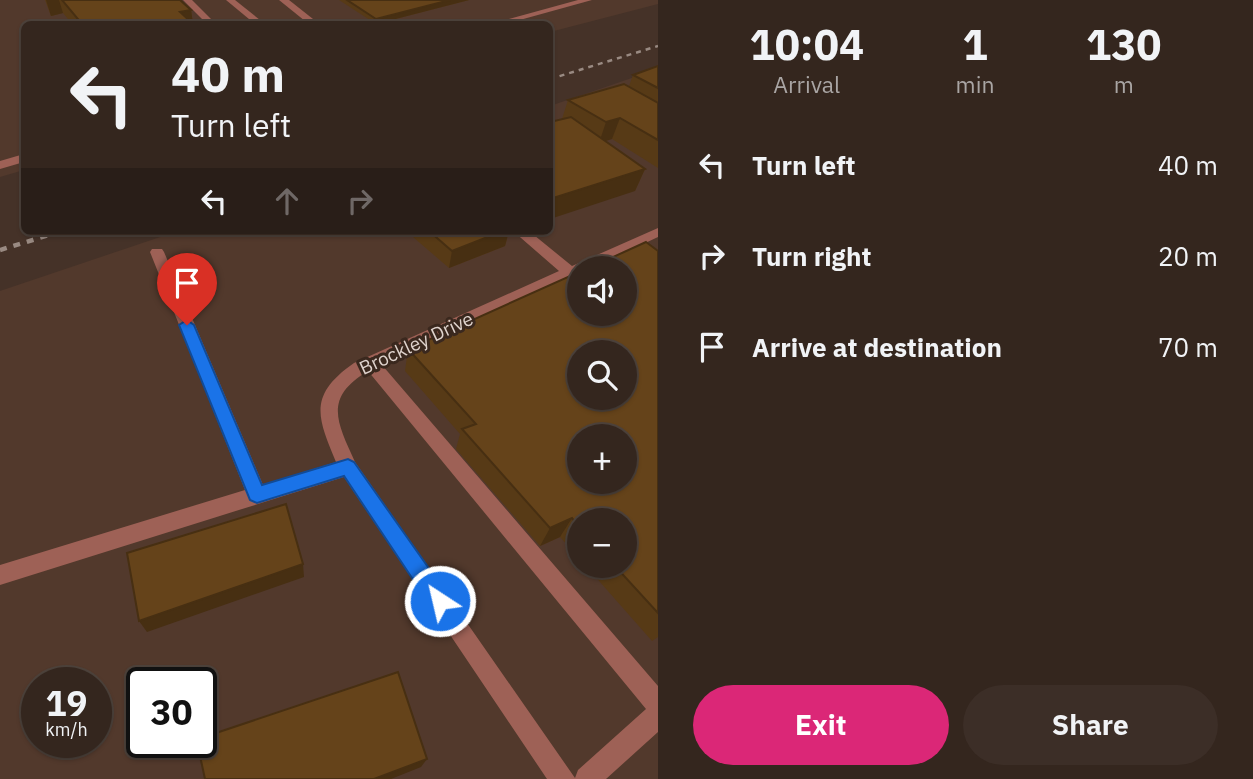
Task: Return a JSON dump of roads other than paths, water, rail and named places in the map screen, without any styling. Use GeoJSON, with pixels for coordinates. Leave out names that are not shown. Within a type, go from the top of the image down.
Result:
{"type":"FeatureCollection","features":[{"type":"Feature","properties":{"kind":"street"},"geometry":{"type":"LineString","coordinates":[[187,0],[209,21]]}},
{"type":"Feature","properties":{"kind":"street"},"geometry":{"type":"LineString","coordinates":[[230,0],[256,21]]}},
{"type":"Feature","properties":{"kind":"street"},"geometry":{"type":"LineString","coordinates":[[283,0],[308,19]]}},
{"type":"Feature","properties":{"kind":"street"},"geometry":{"type":"LineString","coordinates":[[507,21],[587,0]]}},
{"type":"Feature","properties":{"kind":"street"},"geometry":{"type":"LineString","coordinates":[[0,165],[21,159]]}},
{"type":"Feature","properties":{"kind":"street","name":"Brockley Drive"},"geometry":{"type":"LineString","coordinates":[[605,256],[658,232]]}},
{"type":"Feature","properties":{"kind":"street"},"geometry":{"type":"LineString","coordinates":[[526,235],[567,263]]}},
{"type":"Feature","properties":{"kind":"street"},"geometry":{"type":"LineString","coordinates":[[157,252],[257,495]]}},
{"type":"Feature","properties":{"kind":"street","name":"Brockley Drive"},"geometry":{"type":"LineString","coordinates":[[562,779],[348,467],[326,413],[330,393],[342,379],[370,363],[567,273]]}},
{"type":"Feature","properties":{"kind":"street"},"geometry":{"type":"LineString","coordinates":[[370,363],[658,705]]}},
{"type":"Feature","properties":{"kind":"street"},"geometry":{"type":"LineString","coordinates":[[0,575],[348,467]]}},
{"type":"Feature","properties":{"kind":"street"},"geometry":{"type":"LineString","coordinates":[[587,779],[658,715]]}},
{"type":"Feature","properties":{"kind":"railway"},"geometry":{"type":"LineString","coordinates":[[553,78],[658,46]]}},
{"type":"Feature","properties":{"kind":"railway"},"geometry":{"type":"LineString","coordinates":[[0,250],[49,235]]}}]}
